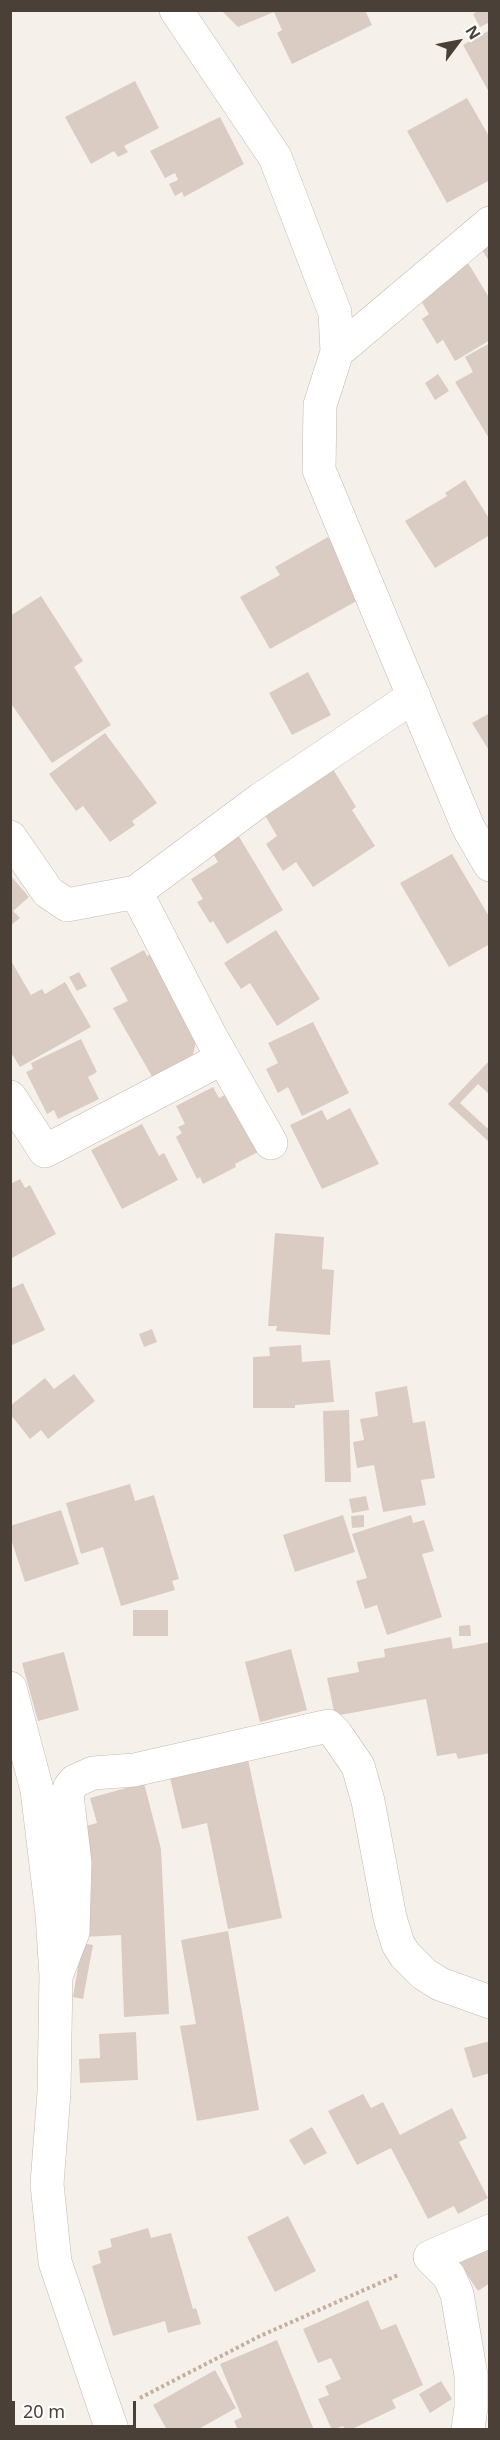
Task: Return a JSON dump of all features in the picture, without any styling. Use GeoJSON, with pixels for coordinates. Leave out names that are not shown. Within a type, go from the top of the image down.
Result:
{"type":"FeatureCollection","features":[{"type":"Feature","properties":{"kind":"street"},"geometry":{"type":"LineString","coordinates":[[176,10],[275,157],[335,312],[337,352],[320,405],[319,470],[468,826],[489,865]]}},
{"type":"Feature","properties":{"kind":"street"},"geometry":{"type":"LineString","coordinates":[[337,352],[489,223]]}},
{"type":"Feature","properties":{"kind":"street"},"geometry":{"type":"LineString","coordinates":[[10,837],[48,892],[67,905],[136,892],[261,799],[414,696]]}},
{"type":"Feature","properties":{"kind":"street"},"geometry":{"type":"LineString","coordinates":[[136,892],[223,1058],[271,1143]]}},
{"type":"Feature","properties":{"kind":"street"},"geometry":{"type":"LineString","coordinates":[[10,1096],[45,1151],[223,1058]]}},
{"type":"Feature","properties":{"kind":"street"},"geometry":{"type":"LineString","coordinates":[[10,1688],[37,1790],[52,1914],[56,1976],[54,2092],[47,2184],[55,2262],[110,2423]]}},
{"type":"Feature","properties":{"kind":"street"},"geometry":{"type":"LineString","coordinates":[[56,1976],[73,1932],[75,1863],[68,1795],[75,1781],[93,1773],[134,1770],[328,1726],[358,1766],[368,1801],[390,1918],[398,1944],[405,1955],[424,1974],[440,1984],[489,2002]]}},
{"type":"Feature","properties":{"kind":"street"},"geometry":{"type":"LineString","coordinates":[[468,2430],[471,2375],[457,2294],[449,2276],[430,2257],[489,2232]]}},
{"type":"Feature","properties":{"kind":"path"},"geometry":{"type":"LineString","coordinates":[[110,2423],[172,2380],[260,2336],[417,2267],[430,2257]]}},
{"type":"Feature","properties":{"kind":"building"},"geometry":{"type":"Polygon","coordinates":[[[221,10],[365,10],[372,25],[292,64],[277,33],[282,30],[274,12],[238,27],[221,10]]]}},
{"type":"Feature","properties":{"kind":"building"},"geometry":{"type":"Polygon","coordinates":[[[479,10],[490,10],[490,22],[480,27],[473,14],[479,10]]]}},
{"type":"Feature","properties":{"kind":"building"},"geometry":{"type":"Polygon","coordinates":[[[490,30],[490,94],[463,45],[490,30]]]}},
{"type":"Feature","properties":{"kind":"building"},"geometry":{"type":"Polygon","coordinates":[[[135,81],[159,128],[124,146],[128,152],[118,157],[114,151],[91,164],[65,117],[135,81]]]}},
{"type":"Feature","properties":{"kind":"building"},"geometry":{"type":"Polygon","coordinates":[[[467,98],[490,138],[490,180],[447,203],[407,131],[467,98]]]}},
{"type":"Feature","properties":{"kind":"building"},"geometry":{"type":"Polygon","coordinates":[[[220,117],[244,164],[184,197],[182,192],[175,196],[169,184],[178,180],[175,173],[165,178],[150,151],[220,117]]]}},
{"type":"Feature","properties":{"kind":"building"},"geometry":{"type":"Polygon","coordinates":[[[490,230],[490,263],[475,238],[490,230]]]}},
{"type":"Feature","properties":{"kind":"building"},"geometry":{"type":"Polygon","coordinates":[[[468,263],[490,299],[490,340],[455,361],[443,340],[437,344],[422,319],[429,314],[416,293],[468,263]]]}},
{"type":"Feature","properties":{"kind":"building"},"geometry":{"type":"Polygon","coordinates":[[[490,343],[490,440],[455,382],[473,372],[465,357],[490,343]]]}},
{"type":"Feature","properties":{"kind":"building"},"geometry":{"type":"Polygon","coordinates":[[[438,374],[449,391],[435,400],[425,383],[438,374]]]}},
{"type":"Feature","properties":{"kind":"building"},"geometry":{"type":"Polygon","coordinates":[[[465,480],[490,520],[490,535],[435,568],[405,521],[447,496],[445,493],[465,480]]]}},
{"type":"Feature","properties":{"kind":"building"},"geometry":{"type":"Polygon","coordinates":[[[328,537],[362,598],[270,649],[240,597],[280,575],[275,567],[328,537]]]}},
{"type":"Feature","properties":{"kind":"building"},"geometry":{"type":"Polygon","coordinates":[[[41,596],[83,661],[74,667],[111,725],[52,763],[10,702],[10,616],[41,596]]]}},
{"type":"Feature","properties":{"kind":"building"},"geometry":{"type":"Polygon","coordinates":[[[308,672],[331,715],[292,735],[269,693],[308,672]]]}},
{"type":"Feature","properties":{"kind":"building"},"geometry":{"type":"Polygon","coordinates":[[[490,713],[490,752],[472,723],[490,713]]]}},
{"type":"Feature","properties":{"kind":"building"},"geometry":{"type":"Polygon","coordinates":[[[105,733],[157,803],[132,821],[135,825],[110,842],[83,806],[76,811],[49,774],[105,733]]]}},
{"type":"Feature","properties":{"kind":"building"},"geometry":{"type":"Polygon","coordinates":[[[328,761],[356,807],[352,810],[375,846],[313,887],[296,862],[283,871],[266,844],[277,836],[262,810],[328,761]]]}},
{"type":"Feature","properties":{"kind":"building"},"geometry":{"type":"Polygon","coordinates":[[[229,820],[283,910],[227,944],[213,921],[210,923],[197,902],[203,899],[191,879],[218,862],[203,837],[229,820]]]}},
{"type":"Feature","properties":{"kind":"building"},"geometry":{"type":"Polygon","coordinates":[[[452,854],[490,918],[490,944],[449,967],[400,883],[452,854]]]}},
{"type":"Feature","properties":{"kind":"building"},"geometry":{"type":"Polygon","coordinates":[[[10,875],[29,897],[13,911],[20,918],[10,926],[10,875]]]}},
{"type":"Feature","properties":{"kind":"building"},"geometry":{"type":"Polygon","coordinates":[[[276,930],[320,999],[277,1026],[250,983],[241,989],[224,963],[276,930]]]}},
{"type":"Feature","properties":{"kind":"building"},"geometry":{"type":"Polygon","coordinates":[[[144,950],[147,956],[152,954],[196,1042],[192,1059],[154,1080],[113,1008],[128,1001],[110,968],[144,950]]]}},
{"type":"Feature","properties":{"kind":"building"},"geometry":{"type":"Polygon","coordinates":[[[10,959],[31,995],[42,989],[45,994],[65,982],[91,1027],[20,1067],[10,1051],[10,959]]]}},
{"type":"Feature","properties":{"kind":"building"},"geometry":{"type":"Polygon","coordinates":[[[79,972],[87,986],[77,991],[69,977],[79,972]]]}},
{"type":"Feature","properties":{"kind":"building"},"geometry":{"type":"Polygon","coordinates":[[[313,1022],[349,1093],[302,1116],[288,1087],[278,1093],[266,1069],[278,1063],[268,1043],[313,1022]]]}},
{"type":"Feature","properties":{"kind":"building"},"geometry":{"type":"Polygon","coordinates":[[[81,1039],[97,1072],[88,1077],[99,1099],[58,1119],[54,1110],[47,1114],[26,1072],[33,1069],[31,1063],[81,1039]]]}},
{"type":"Feature","properties":{"kind":"building"},"geometry":{"type":"Polygon","coordinates":[[[490,1060],[490,1095],[478,1084],[460,1103],[487,1128],[490,1126],[488,1141],[448,1104],[490,1060]]]}},
{"type":"Feature","properties":{"kind":"building"},"geometry":{"type":"Polygon","coordinates":[[[213,1087],[219,1098],[227,1094],[258,1152],[235,1164],[236,1167],[203,1184],[200,1177],[197,1179],[176,1137],[182,1133],[178,1127],[185,1124],[176,1106],[213,1087]]]}},
{"type":"Feature","properties":{"kind":"building"},"geometry":{"type":"Polygon","coordinates":[[[350,1108],[379,1164],[322,1189],[290,1125],[322,1110],[327,1120],[350,1108]]]}},
{"type":"Feature","properties":{"kind":"building"},"geometry":{"type":"Polygon","coordinates":[[[142,1124],[159,1156],[164,1153],[178,1180],[122,1209],[91,1150],[142,1124]]]}},
{"type":"Feature","properties":{"kind":"building"},"geometry":{"type":"Polygon","coordinates":[[[20,1179],[25,1188],[30,1185],[56,1234],[10,1259],[10,1184],[20,1179]]]}},
{"type":"Feature","properties":{"kind":"building"},"geometry":{"type":"Polygon","coordinates":[[[275,1233],[324,1237],[322,1269],[334,1270],[330,1335],[276,1331],[277,1326],[268,1326],[275,1233]]]}},
{"type":"Feature","properties":{"kind":"building"},"geometry":{"type":"Polygon","coordinates":[[[23,1283],[45,1330],[10,1346],[10,1289],[23,1283]]]}},
{"type":"Feature","properties":{"kind":"building"},"geometry":{"type":"Polygon","coordinates":[[[152,1329],[157,1342],[144,1347],[139,1334],[152,1329]]]}},
{"type":"Feature","properties":{"kind":"building"},"geometry":{"type":"Polygon","coordinates":[[[301,1345],[302,1362],[330,1360],[334,1402],[295,1405],[295,1408],[253,1408],[253,1357],[270,1356],[269,1347],[301,1345]]]}},
{"type":"Feature","properties":{"kind":"building"},"geometry":{"type":"Polygon","coordinates":[[[74,1374],[95,1401],[48,1439],[41,1430],[30,1439],[10,1414],[10,1406],[45,1378],[54,1389],[74,1374]]]}},
{"type":"Feature","properties":{"kind":"building"},"geometry":{"type":"Polygon","coordinates":[[[407,1386],[413,1423],[425,1421],[435,1478],[421,1480],[426,1505],[383,1512],[374,1465],[357,1468],[353,1442],[364,1440],[360,1419],[378,1416],[375,1392],[407,1386]]]}},
{"type":"Feature","properties":{"kind":"building"},"geometry":{"type":"Polygon","coordinates":[[[349,1410],[351,1482],[325,1482],[323,1411],[349,1410]]]}},
{"type":"Feature","properties":{"kind":"building"},"geometry":{"type":"Polygon","coordinates":[[[130,1484],[135,1501],[154,1495],[179,1579],[172,1581],[175,1590],[121,1606],[103,1547],[81,1554],[66,1503],[130,1484]]]}},
{"type":"Feature","properties":{"kind":"building"},"geometry":{"type":"Polygon","coordinates":[[[366,1496],[369,1510],[352,1513],[349,1499],[366,1496]]]}},
{"type":"Feature","properties":{"kind":"building"},"geometry":{"type":"Polygon","coordinates":[[[61,1510],[79,1564],[25,1582],[10,1536],[10,1526],[61,1510]]]}},
{"type":"Feature","properties":{"kind":"building"},"geometry":{"type":"Polygon","coordinates":[[[343,1515],[355,1552],[295,1572],[283,1535],[343,1515]]]}},
{"type":"Feature","properties":{"kind":"building"},"geometry":{"type":"Polygon","coordinates":[[[364,1515],[364,1527],[352,1528],[351,1516],[364,1515]]]}},
{"type":"Feature","properties":{"kind":"building"},"geometry":{"type":"Polygon","coordinates":[[[411,1515],[413,1523],[424,1520],[434,1551],[422,1554],[442,1617],[387,1635],[377,1605],[365,1609],[356,1581],[367,1578],[352,1534],[411,1515]]]}},
{"type":"Feature","properties":{"kind":"building"},"geometry":{"type":"Polygon","coordinates":[[[133,1610],[168,1610],[168,1636],[133,1636],[133,1610]]]}},
{"type":"Feature","properties":{"kind":"building"},"geometry":{"type":"Polygon","coordinates":[[[470,1625],[471,1636],[459,1636],[459,1626],[470,1625]]]}},
{"type":"Feature","properties":{"kind":"building"},"geometry":{"type":"Polygon","coordinates":[[[451,1637],[453,1649],[490,1642],[490,1753],[458,1759],[456,1753],[437,1756],[426,1699],[335,1716],[327,1678],[359,1672],[357,1662],[385,1657],[384,1649],[451,1637]]]}},
{"type":"Feature","properties":{"kind":"building"},"geometry":{"type":"Polygon","coordinates":[[[291,1649],[307,1710],[260,1722],[245,1662],[291,1649]]]}},
{"type":"Feature","properties":{"kind":"building"},"geometry":{"type":"Polygon","coordinates":[[[64,1652],[79,1710],[38,1721],[22,1663],[64,1652]]]}},
{"type":"Feature","properties":{"kind":"building"},"geometry":{"type":"Polygon","coordinates":[[[247,1755],[282,1918],[228,1929],[207,1823],[182,1829],[169,1773],[247,1755]]]}},
{"type":"Feature","properties":{"kind":"building"},"geometry":{"type":"Polygon","coordinates":[[[144,1783],[161,1849],[169,2014],[124,2017],[121,1935],[85,1937],[86,1826],[97,1823],[90,1798],[144,1783]]]}},
{"type":"Feature","properties":{"kind":"building"},"geometry":{"type":"Polygon","coordinates":[[[228,1931],[259,2110],[197,2121],[180,2026],[196,2024],[181,1940],[228,1931]]]}},
{"type":"Feature","properties":{"kind":"building"},"geometry":{"type":"Polygon","coordinates":[[[82,1943],[93,1945],[83,1999],[73,1997],[82,1943]]]}},
{"type":"Feature","properties":{"kind":"building"},"geometry":{"type":"Polygon","coordinates":[[[136,2032],[138,2080],[80,2083],[79,2059],[100,2058],[99,2034],[136,2032]]]}},
{"type":"Feature","properties":{"kind":"building"},"geometry":{"type":"Polygon","coordinates":[[[490,2041],[490,2073],[473,2078],[464,2048],[490,2041]]]}},
{"type":"Feature","properties":{"kind":"building"},"geometry":{"type":"Polygon","coordinates":[[[363,2094],[371,2108],[383,2102],[400,2135],[452,2108],[467,2138],[459,2142],[488,2198],[458,2214],[454,2206],[428,2219],[391,2148],[357,2165],[328,2111],[363,2094]]]}},
{"type":"Feature","properties":{"kind":"building"},"geometry":{"type":"Polygon","coordinates":[[[312,2127],[327,2153],[304,2165],[289,2140],[312,2127]]]}},
{"type":"Feature","properties":{"kind":"building"},"geometry":{"type":"Polygon","coordinates":[[[288,2216],[316,2271],[275,2292],[247,2237],[288,2216]]]}},
{"type":"Feature","properties":{"kind":"building"},"geometry":{"type":"Polygon","coordinates":[[[148,2228],[151,2238],[171,2233],[193,2309],[196,2308],[201,2324],[168,2333],[165,2321],[113,2336],[92,2266],[101,2263],[98,2251],[112,2247],[110,2239],[148,2228]]]}},
{"type":"Feature","properties":{"kind":"building"},"geometry":{"type":"Polygon","coordinates":[[[490,2244],[490,2283],[478,2291],[459,2263],[490,2244]]]}},
{"type":"Feature","properties":{"kind":"building"},"geometry":{"type":"Polygon","coordinates":[[[368,2300],[381,2330],[396,2324],[423,2385],[392,2400],[396,2408],[350,2430],[345,2430],[343,2426],[332,2430],[318,2399],[329,2395],[325,2386],[341,2379],[331,2358],[318,2363],[303,2329],[368,2300]]]}},
{"type":"Feature","properties":{"kind":"building"},"geometry":{"type":"Polygon","coordinates":[[[277,2340],[314,2430],[238,2430],[234,2421],[242,2417],[220,2364],[277,2340]]]}},
{"type":"Feature","properties":{"kind":"building"},"geometry":{"type":"Polygon","coordinates":[[[215,2370],[236,2408],[197,2430],[167,2430],[153,2405],[215,2370]]]}},
{"type":"Feature","properties":{"kind":"building"},"geometry":{"type":"Polygon","coordinates":[[[441,2381],[452,2399],[430,2413],[419,2394],[441,2381]]]}}]}
